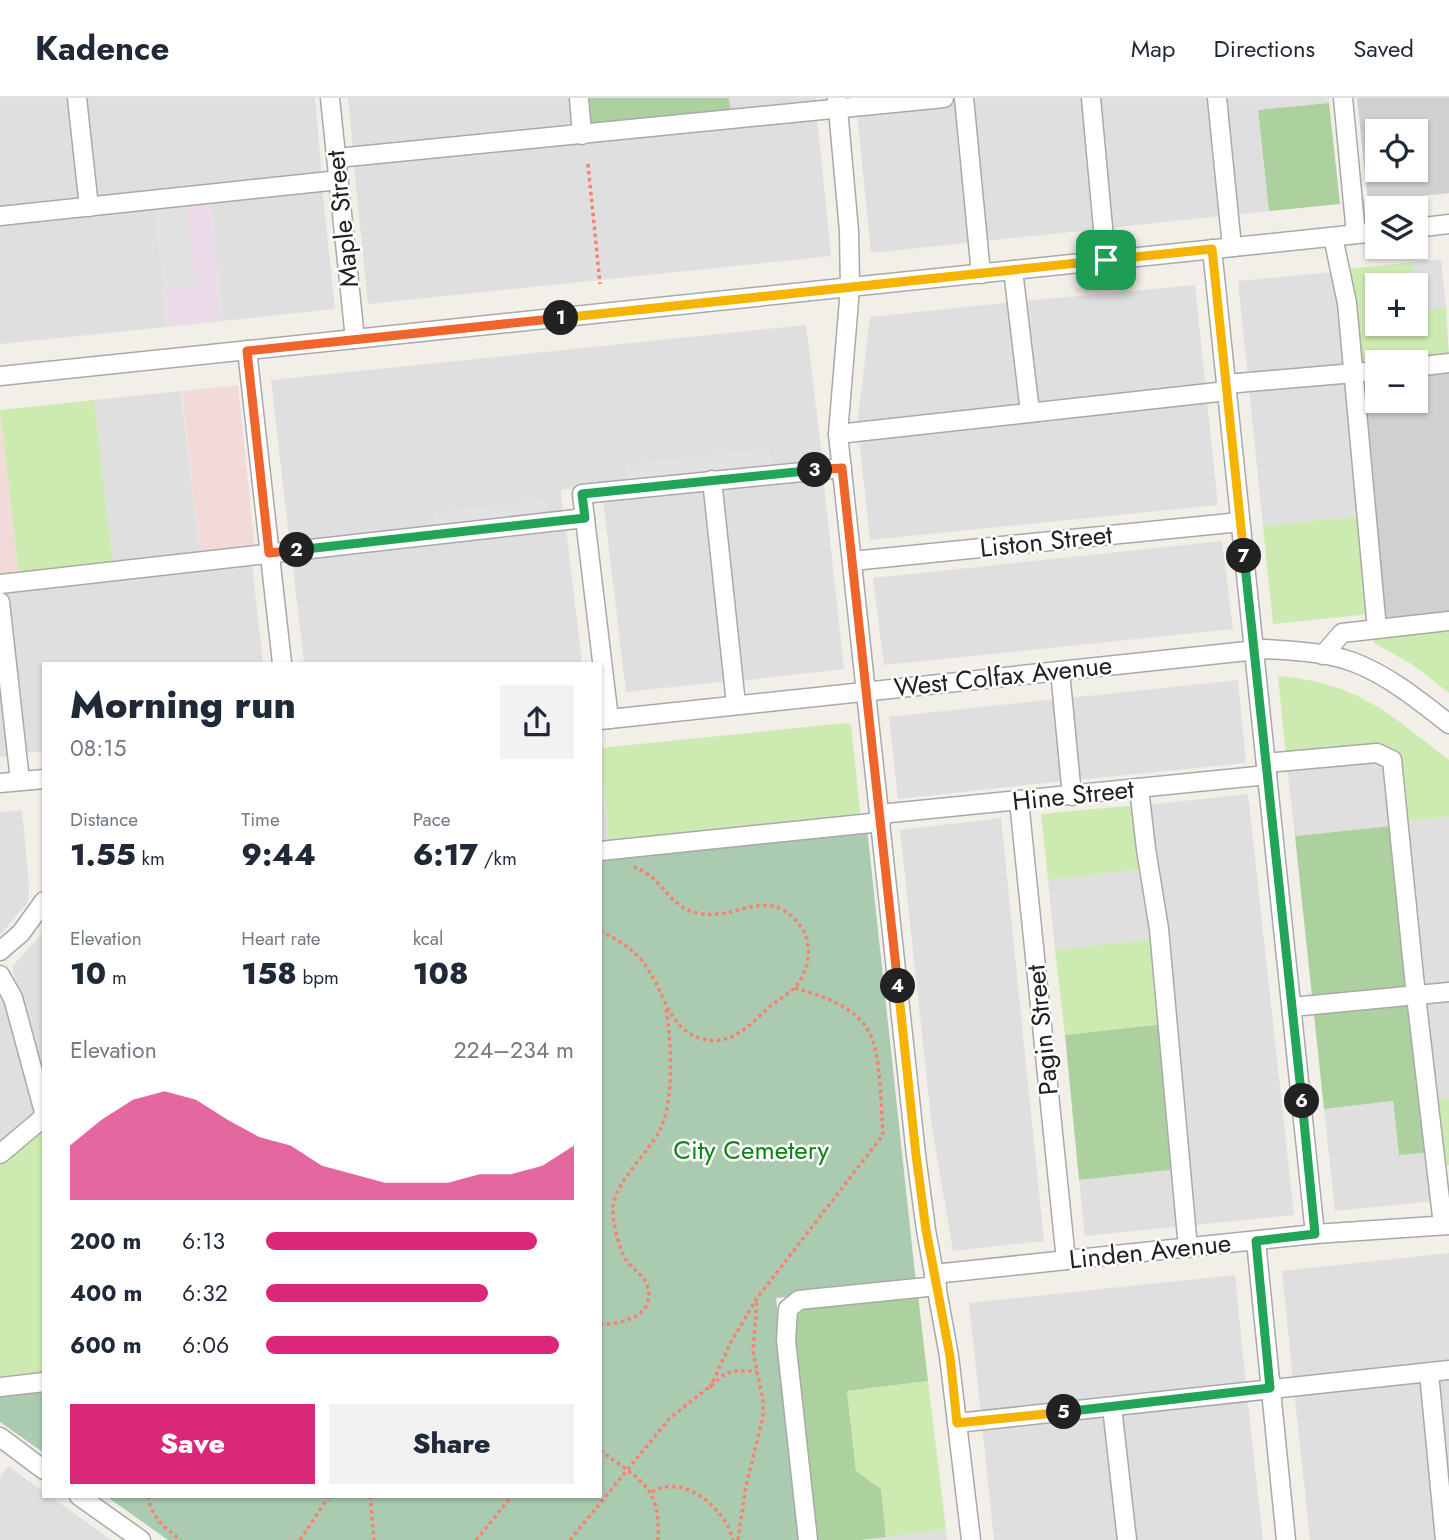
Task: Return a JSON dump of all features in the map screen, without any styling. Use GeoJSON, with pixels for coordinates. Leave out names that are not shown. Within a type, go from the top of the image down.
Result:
{"type":"FeatureCollection","features":[{"type":"Feature","properties":{"kind":"street"},"geometry":{"type":"LineString","coordinates":[[77,98],[89,207]]}},
{"type":"Feature","properties":{"kind":"street","name":"Maple Street"},"geometry":{"type":"LineString","coordinates":[[330,98],[355,340]]}},
{"type":"Feature","properties":{"kind":"street"},"geometry":{"type":"LineString","coordinates":[[579,98],[582,135]]}},
{"type":"Feature","properties":{"kind":"street"},"geometry":{"type":"LineString","coordinates":[[337,158],[582,135],[837,103],[944,98]]}},
{"type":"Feature","properties":{"kind":"street"},"geometry":{"type":"LineString","coordinates":[[964,98],[981,274]]}},
{"type":"Feature","properties":{"kind":"street"},"geometry":{"type":"LineString","coordinates":[[1091,98],[1106,260]]}},
{"type":"Feature","properties":{"kind":"street"},"geometry":{"type":"LineString","coordinates":[[1217,98],[1232,247]]}},
{"type":"Feature","properties":{"kind":"street"},"geometry":{"type":"LineString","coordinates":[[1343,98],[1356,234]]}},
{"type":"Feature","properties":{"kind":"street"},"geometry":{"type":"LineString","coordinates":[[837,103],[849,232],[850,288],[838,434],[916,1155],[950,1356],[971,1540]]}},
{"type":"Feature","properties":{"kind":"street"},"geometry":{"type":"LineString","coordinates":[[0,216],[339,180]]}},
{"type":"Feature","properties":{"kind":"street"},"geometry":{"type":"LineString","coordinates":[[1428,227],[1449,225]]}},
{"type":"Feature","properties":{"kind":"street"},"geometry":{"type":"LineString","coordinates":[[0,376],[1365,233]]}},
{"type":"Feature","properties":{"kind":"street"},"geometry":{"type":"LineString","coordinates":[[1333,237],[1347,303],[1355,373],[1377,629]]}},
{"type":"Feature","properties":{"kind":"street"},"geometry":{"type":"LineString","coordinates":[[1212,249],[1315,1234]]}},
{"type":"Feature","properties":{"kind":"street"},"geometry":{"type":"LineString","coordinates":[[1013,270],[1030,412]]}},
{"type":"Feature","properties":{"kind":"street"},"geometry":{"type":"LineString","coordinates":[[247,351],[282,662]]}},
{"type":"Feature","properties":{"kind":"street"},"geometry":{"type":"LineString","coordinates":[[1428,366],[1449,363]]}},
{"type":"Feature","properties":{"kind":"street"},"geometry":{"type":"LineString","coordinates":[[838,434],[1365,372]]}},
{"type":"Feature","properties":{"kind":"street"},"geometry":{"type":"LineString","coordinates":[[599,662],[582,494],[842,468]]}},
{"type":"Feature","properties":{"kind":"street"},"geometry":{"type":"LineString","coordinates":[[712,480],[736,704]]}},
{"type":"Feature","properties":{"kind":"street"},"geometry":{"type":"LineString","coordinates":[[0,584],[585,518]]}},
{"type":"Feature","properties":{"kind":"street","name":"Liston Street"},"geometry":{"type":"LineString","coordinates":[[852,561],[1241,522]]}},
{"type":"Feature","properties":{"kind":"street"},"geometry":{"type":"LineString","coordinates":[[0,602],[20,781]]}},
{"type":"Feature","properties":{"kind":"street"},"geometry":{"type":"LineString","coordinates":[[1323,655],[1342,633],[1449,621]]}},
{"type":"Feature","properties":{"kind":"street","name":"West Colfax Avenue"},"geometry":{"type":"LineString","coordinates":[[604,719],[1254,650],[1296,651],[1353,662],[1389,680],[1449,724]]}},
{"type":"Feature","properties":{"kind":"street"},"geometry":{"type":"LineString","coordinates":[[1060,671],[1072,796]]}},
{"type":"Feature","properties":{"kind":"street"},"geometry":{"type":"LineString","coordinates":[[602,698],[604,719]]}},
{"type":"Feature","properties":{"kind":"street","name":"Hine Street"},"geometry":{"type":"LineString","coordinates":[[602,851],[1139,788],[1377,753],[1392,761],[1416,996]]}},
{"type":"Feature","properties":{"kind":"street"},"geometry":{"type":"LineString","coordinates":[[0,783],[42,783]]}},
{"type":"Feature","properties":{"kind":"street"},"geometry":{"type":"LineString","coordinates":[[1139,788],[1159,929],[1188,1248]]}},
{"type":"Feature","properties":{"kind":"street","name":"Pagin Street"},"geometry":{"type":"LineString","coordinates":[[1019,801],[1066,1260]]}},
{"type":"Feature","properties":{"kind":"street"},"geometry":{"type":"LineString","coordinates":[[0,951],[21,933],[42,904]]}},
{"type":"Feature","properties":{"kind":"street"},"geometry":{"type":"LineString","coordinates":[[0,975],[13,999],[42,1105]]}},
{"type":"Feature","properties":{"kind":"street"},"geometry":{"type":"LineString","coordinates":[[1292,1007],[1449,992]]}},
{"type":"Feature","properties":{"kind":"street"},"geometry":{"type":"LineString","coordinates":[[1416,996],[1446,1225]]}},
{"type":"Feature","properties":{"kind":"street"},"geometry":{"type":"LineString","coordinates":[[0,1154],[42,1119]]}},
{"type":"Feature","properties":{"kind":"street","name":"Linden Avenue"},"geometry":{"type":"LineString","coordinates":[[808,1540],[786,1340],[788,1309],[799,1300],[1066,1260],[1315,1234],[1446,1225]]}},
{"type":"Feature","properties":{"kind":"street"},"geometry":{"type":"LineString","coordinates":[[1256,1241],[1286,1540]]}},
{"type":"Feature","properties":{"kind":"street"},"geometry":{"type":"LineString","coordinates":[[957,1423],[1449,1370]]}},
{"type":"Feature","properties":{"kind":"street"},"geometry":{"type":"LineString","coordinates":[[1429,1373],[1445,1540]]}},
{"type":"Feature","properties":{"kind":"street"},"geometry":{"type":"LineString","coordinates":[[0,1387],[42,1382]]}},
{"type":"Feature","properties":{"kind":"street"},"geometry":{"type":"LineString","coordinates":[[1112,1407],[1127,1540]]}},
{"type":"Feature","properties":{"kind":"street"},"geometry":{"type":"LineString","coordinates":[[0,1437],[42,1468]]}},
{"type":"Feature","properties":{"kind":"street"},"geometry":{"type":"LineString","coordinates":[[82,1498],[141,1540]]}},
{"type":"Feature","properties":{"kind":"path"},"geometry":{"type":"LineString","coordinates":[[588,164],[600,284]]}},
{"type":"Feature","properties":{"kind":"path"},"geometry":{"type":"LineString","coordinates":[[602,933],[629,947],[641,959],[678,1025],[688,1034],[701,1039],[723,1039],[746,1031],[764,1012],[794,988],[806,965],[810,951],[807,939],[790,916],[766,905],[754,904],[720,915],[691,911],[667,894],[655,878],[642,869],[626,865]]}},
{"type":"Feature","properties":{"kind":"path"},"geometry":{"type":"LineString","coordinates":[[710,1388],[731,1342],[757,1298],[883,1135],[874,1046],[869,1031],[843,1007],[794,988]]}},
{"type":"Feature","properties":{"kind":"path"},"geometry":{"type":"LineString","coordinates":[[602,1325],[628,1320],[638,1315],[646,1307],[649,1297],[643,1278],[633,1270],[623,1255],[613,1208],[618,1191],[661,1128],[670,1079],[671,1049],[666,1004]]}},
{"type":"Feature","properties":{"kind":"path"},"geometry":{"type":"LineString","coordinates":[[735,1540],[763,1417],[763,1401],[753,1350],[757,1298]]}},
{"type":"Feature","properties":{"kind":"path"},"geometry":{"type":"LineString","coordinates":[[570,1540],[669,1419],[725,1374],[733,1371],[757,1371]]}},
{"type":"Feature","properties":{"kind":"path"},"geometry":{"type":"LineString","coordinates":[[602,1452],[652,1492],[659,1520],[658,1540]]}},
{"type":"Feature","properties":{"kind":"path"},"geometry":{"type":"LineString","coordinates":[[652,1492],[660,1487],[676,1486],[706,1500],[721,1516],[735,1540]]}},
{"type":"Feature","properties":{"kind":"path"},"geometry":{"type":"LineString","coordinates":[[148,1498],[155,1519],[181,1540]]}},
{"type":"Feature","properties":{"kind":"path"},"geometry":{"type":"LineString","coordinates":[[300,1540],[327,1498]]}},
{"type":"Feature","properties":{"kind":"path"},"geometry":{"type":"LineString","coordinates":[[370,1498],[374,1540]]}},
{"type":"Feature","properties":{"kind":"path"},"geometry":{"type":"LineString","coordinates":[[476,1540],[510,1498]]}},
{"type":"Feature","properties":{"kind":"shaded area"},"geometry":{"type":"Polygon","coordinates":[[[0,98],[315,98],[322,177],[0,210],[0,98]]]}},
{"type":"Feature","properties":{"kind":"shaded area"},"geometry":{"type":"Polygon","coordinates":[[[348,98],[574,98],[577,131],[353,153],[348,98]]]}},
{"type":"Feature","properties":{"kind":"shaded area"},"geometry":{"type":"Polygon","coordinates":[[[729,98],[816,98],[817,106],[731,115],[729,98]]]}},
{"type":"Feature","properties":{"kind":"shaded area"},"geometry":{"type":"Polygon","coordinates":[[[969,98],[1329,98],[1329,103],[1258,110],[1269,211],[871,253],[857,113],[968,102],[969,98]]]}},
{"type":"Feature","properties":{"kind":"shaded area"},"geometry":{"type":"Polygon","coordinates":[[[1357,98],[1449,98],[1449,193],[1367,196],[1366,182],[1428,182],[1428,119],[1365,119],[1365,174],[1357,98]]]}},
{"type":"Feature","properties":{"kind":"shaded area"},"geometry":{"type":"Polygon","coordinates":[[[817,117],[831,256],[368,304],[354,166],[817,117]]]}},
{"type":"Feature","properties":{"kind":"shaded area"},"geometry":{"type":"Polygon","coordinates":[[[322,187],[335,309],[222,321],[210,199],[322,187]]]}},
{"type":"Feature","properties":{"kind":"shaded area"},"geometry":{"type":"Polygon","coordinates":[[[210,199],[222,321],[167,327],[155,206],[210,199]]]}},
{"type":"Feature","properties":{"kind":"shaded area"},"geometry":{"type":"Polygon","coordinates":[[[186,202],[195,286],[163,290],[155,206],[186,202]]]}},
{"type":"Feature","properties":{"kind":"shaded area"},"geometry":{"type":"Polygon","coordinates":[[[155,206],[167,327],[0,344],[0,222],[155,206]]]}},
{"type":"Feature","properties":{"kind":"shaded area"},"geometry":{"type":"Polygon","coordinates":[[[1441,259],[1446,308],[1428,310],[1428,273],[1413,273],[1412,262],[1441,259]]]}},
{"type":"Feature","properties":{"kind":"shaded area"},"geometry":{"type":"Polygon","coordinates":[[[1334,272],[1362,516],[1263,526],[1238,281],[1334,272]]]}},
{"type":"Feature","properties":{"kind":"shaded area"},"geometry":{"type":"Polygon","coordinates":[[[1195,285],[1206,390],[1036,407],[1025,301],[1195,285]]]}},
{"type":"Feature","properties":{"kind":"shaded area"},"geometry":{"type":"Polygon","coordinates":[[[1013,302],[1025,408],[857,426],[870,317],[1013,302]]]}},
{"type":"Feature","properties":{"kind":"shaded area"},"geometry":{"type":"Polygon","coordinates":[[[806,325],[823,464],[561,490],[563,517],[290,547],[271,380],[806,325]]]}},
{"type":"Feature","properties":{"kind":"shaded area"},"geometry":{"type":"Polygon","coordinates":[[[1449,370],[1449,615],[1383,621],[1361,379],[1365,378],[1365,413],[1428,413],[1428,372],[1449,370]]]}},
{"type":"Feature","properties":{"kind":"shaded area"},"geometry":{"type":"Polygon","coordinates":[[[238,385],[255,549],[200,555],[182,391],[238,385]]]}},
{"type":"Feature","properties":{"kind":"shaded area"},"geometry":{"type":"Polygon","coordinates":[[[181,391],[200,555],[113,564],[94,400],[181,391]]]}},
{"type":"Feature","properties":{"kind":"shaded area"},"geometry":{"type":"Polygon","coordinates":[[[1207,401],[1218,505],[870,540],[859,438],[1207,401]]]}},
{"type":"Feature","properties":{"kind":"shaded area"},"geometry":{"type":"Polygon","coordinates":[[[0,410],[19,575],[0,577],[0,410]]]}},
{"type":"Feature","properties":{"kind":"shaded area"},"geometry":{"type":"Polygon","coordinates":[[[769,449],[772,473],[628,489],[625,464],[769,449]]]}},
{"type":"Feature","properties":{"kind":"shaded area"},"geometry":{"type":"Polygon","coordinates":[[[823,476],[844,669],[739,681],[717,488],[823,476]]]}},
{"type":"Feature","properties":{"kind":"shaded area"},"geometry":{"type":"Polygon","coordinates":[[[708,488],[729,681],[626,692],[603,500],[708,488]]]}},
{"type":"Feature","properties":{"kind":"shaded area"},"geometry":{"type":"Polygon","coordinates":[[[545,500],[547,522],[435,534],[433,512],[545,500]]]}},
{"type":"Feature","properties":{"kind":"shaded area"},"geometry":{"type":"Polygon","coordinates":[[[566,528],[582,662],[304,662],[292,559],[566,528]]]}},
{"type":"Feature","properties":{"kind":"shaded area"},"geometry":{"type":"Polygon","coordinates":[[[1222,541],[1233,629],[884,665],[873,578],[1222,541]]]}},
{"type":"Feature","properties":{"kind":"shaded area"},"geometry":{"type":"Polygon","coordinates":[[[252,564],[263,662],[42,662],[42,751],[24,753],[4,591],[252,564]]]}},
{"type":"Feature","properties":{"kind":"shaded area"},"geometry":{"type":"Polygon","coordinates":[[[0,655],[12,755],[0,757],[0,655]]]}},
{"type":"Feature","properties":{"kind":"shaded area"},"geometry":{"type":"Polygon","coordinates":[[[1238,680],[1246,763],[1076,780],[1069,698],[1238,680]]]}},
{"type":"Feature","properties":{"kind":"shaded area"},"geometry":{"type":"Polygon","coordinates":[[[1056,699],[1064,781],[898,799],[889,717],[1056,699]]]}},
{"type":"Feature","properties":{"kind":"shaded area"},"geometry":{"type":"Polygon","coordinates":[[[1376,757],[1386,762],[1392,826],[1295,836],[1287,766],[1376,757]]]}},
{"type":"Feature","properties":{"kind":"shaded area"},"geometry":{"type":"Polygon","coordinates":[[[602,771],[610,846],[602,847],[602,771]]]}},
{"type":"Feature","properties":{"kind":"shaded area"},"geometry":{"type":"Polygon","coordinates":[[[1248,794],[1294,1215],[1194,1225],[1146,805],[1248,794]]]}},
{"type":"Feature","properties":{"kind":"shaded area"},"geometry":{"type":"Polygon","coordinates":[[[22,810],[29,884],[28,902],[0,935],[0,812],[22,810]]]}},
{"type":"Feature","properties":{"kind":"shaded area"},"geometry":{"type":"Polygon","coordinates":[[[1449,817],[1449,1098],[1432,1100],[1403,821],[1449,817]]]}},
{"type":"Feature","properties":{"kind":"shaded area"},"geometry":{"type":"Polygon","coordinates":[[[1001,818],[1044,1241],[953,1251],[932,1128],[900,830],[1001,818]]]}},
{"type":"Feature","properties":{"kind":"shaded area"},"geometry":{"type":"Polygon","coordinates":[[[1144,869],[1152,939],[1055,950],[1048,880],[1144,869]]]}},
{"type":"Feature","properties":{"kind":"shaded area"},"geometry":{"type":"Polygon","coordinates":[[[42,933],[42,1081],[12,967],[42,933]]]}},
{"type":"Feature","properties":{"kind":"shaded area"},"geometry":{"type":"Polygon","coordinates":[[[0,989],[10,1007],[38,1114],[0,1146],[0,989]]]}},
{"type":"Feature","properties":{"kind":"shaded area"},"geometry":{"type":"Polygon","coordinates":[[[1393,1101],[1399,1154],[1430,1152],[1435,1201],[1335,1211],[1324,1109],[1393,1101]]]}},
{"type":"Feature","properties":{"kind":"shaded area"},"geometry":{"type":"Polygon","coordinates":[[[1178,1169],[1183,1226],[1085,1236],[1079,1180],[1178,1169]]]}},
{"type":"Feature","properties":{"kind":"shaded area"},"geometry":{"type":"Polygon","coordinates":[[[1449,1253],[1449,1365],[1293,1381],[1282,1271],[1449,1253]]]}},
{"type":"Feature","properties":{"kind":"shaded area"},"geometry":{"type":"Polygon","coordinates":[[[1235,1275],[1246,1385],[981,1415],[969,1303],[1235,1275]]]}},
{"type":"Feature","properties":{"kind":"shaded area"},"geometry":{"type":"Polygon","coordinates":[[[1449,1377],[1449,1532],[1433,1379],[1449,1377]]]}},
{"type":"Feature","properties":{"kind":"shaded area"},"geometry":{"type":"Polygon","coordinates":[[[1424,1378],[1440,1540],[1310,1540],[1294,1390],[1424,1378]]]}},
{"type":"Feature","properties":{"kind":"shaded area"},"geometry":{"type":"Polygon","coordinates":[[[1247,1395],[1263,1540],[1133,1540],[1117,1412],[1247,1395]]]}},
{"type":"Feature","properties":{"kind":"shaded area"},"geometry":{"type":"Polygon","coordinates":[[[1108,1413],[1121,1540],[994,1540],[982,1425],[1108,1413]]]}},
{"type":"Feature","properties":{"kind":"shaded area"},"geometry":{"type":"Polygon","coordinates":[[[8,1466],[42,1491],[42,1498],[53,1498],[111,1540],[0,1540],[0,1477],[8,1466]]]}},
{"type":"Feature","properties":{"kind":"shaded area"},"geometry":{"type":"Polygon","coordinates":[[[946,1529],[947,1540],[860,1540],[946,1529]]]}},
{"type":"Feature","properties":{"kind":"green space"},"geometry":{"type":"Polygon","coordinates":[[[585,98],[729,98],[731,115],[588,130],[585,98]]]}},
{"type":"Feature","properties":{"kind":"green space"},"geometry":{"type":"Polygon","coordinates":[[[1329,103],[1340,204],[1269,211],[1258,110],[1329,103]]]}},
{"type":"Feature","properties":{"kind":"green space"},"geometry":{"type":"Polygon","coordinates":[[[1412,262],[1413,273],[1365,273],[1365,336],[1428,336],[1428,310],[1446,308],[1449,358],[1428,360],[1428,350],[1365,350],[1365,366],[1358,367],[1348,269],[1412,262]]]}},
{"type":"Feature","properties":{"kind":"green space"},"geometry":{"type":"Polygon","coordinates":[[[94,400],[113,564],[19,575],[0,410],[94,400]]]}},
{"type":"Feature","properties":{"kind":"green space"},"geometry":{"type":"Polygon","coordinates":[[[1362,516],[1371,614],[1273,624],[1263,526],[1362,516]]]}},
{"type":"Feature","properties":{"kind":"green space"},"geometry":{"type":"Polygon","coordinates":[[[1449,628],[1449,693],[1413,665],[1374,643],[1373,636],[1449,628]]]}},
{"type":"Feature","properties":{"kind":"green space"},"geometry":{"type":"Polygon","coordinates":[[[1278,676],[1330,685],[1352,693],[1408,728],[1449,760],[1449,817],[1403,821],[1398,760],[1286,757],[1278,676]]]}},
{"type":"Feature","properties":{"kind":"green space"},"geometry":{"type":"Polygon","coordinates":[[[847,723],[851,725],[861,821],[610,846],[602,748],[847,723]]]}},
{"type":"Feature","properties":{"kind":"green space"},"geometry":{"type":"Polygon","coordinates":[[[1136,805],[1144,869],[1048,880],[1041,814],[1136,805]]]}},
{"type":"Feature","properties":{"kind":"green space"},"geometry":{"type":"Polygon","coordinates":[[[1392,826],[1430,1152],[1399,1155],[1393,1101],[1324,1109],[1295,836],[1392,826]]]}},
{"type":"Feature","properties":{"kind":"green space","name":"City Cemetery"},"geometry":{"type":"Polygon","coordinates":[[[867,828],[916,1283],[776,1298],[803,1540],[168,1540],[109,1498],[602,1498],[602,855],[867,828]]]}},
{"type":"Feature","properties":{"kind":"green space"},"geometry":{"type":"Polygon","coordinates":[[[1152,939],[1163,1024],[1065,1035],[1055,950],[1152,939]]]}},
{"type":"Feature","properties":{"kind":"green space"},"geometry":{"type":"Polygon","coordinates":[[[1163,1024],[1178,1169],[1079,1180],[1065,1035],[1163,1024]]]}},
{"type":"Feature","properties":{"kind":"green space"},"geometry":{"type":"Polygon","coordinates":[[[1449,1098],[1449,1165],[1441,1165],[1432,1100],[1449,1098]]]}},
{"type":"Feature","properties":{"kind":"green space"},"geometry":{"type":"Polygon","coordinates":[[[42,1128],[42,1372],[0,1376],[0,1163],[42,1128]]]}},
{"type":"Feature","properties":{"kind":"green space"},"geometry":{"type":"Polygon","coordinates":[[[918,1295],[928,1381],[847,1391],[856,1471],[881,1489],[886,1537],[816,1540],[794,1336],[798,1315],[807,1307],[918,1295]]]}},
{"type":"Feature","properties":{"kind":"green space"},"geometry":{"type":"Polygon","coordinates":[[[928,1381],[946,1529],[886,1537],[881,1489],[856,1471],[847,1391],[928,1381]]]}},
{"type":"Feature","properties":{"kind":"green space"},"geometry":{"type":"Polygon","coordinates":[[[42,1391],[42,1452],[0,1422],[0,1396],[42,1391]]]}},
{"type":"Feature","properties":{"kind":"route"},"geometry":{"type":"LineString","coordinates":[[1212,249],[1315,1234],[1256,1241],[1270,1388],[957,1423],[950,1356],[926,1230],[916,1155],[842,468],[582,494],[585,518],[269,553],[247,351],[1106,260],[1212,249]]}}]}
